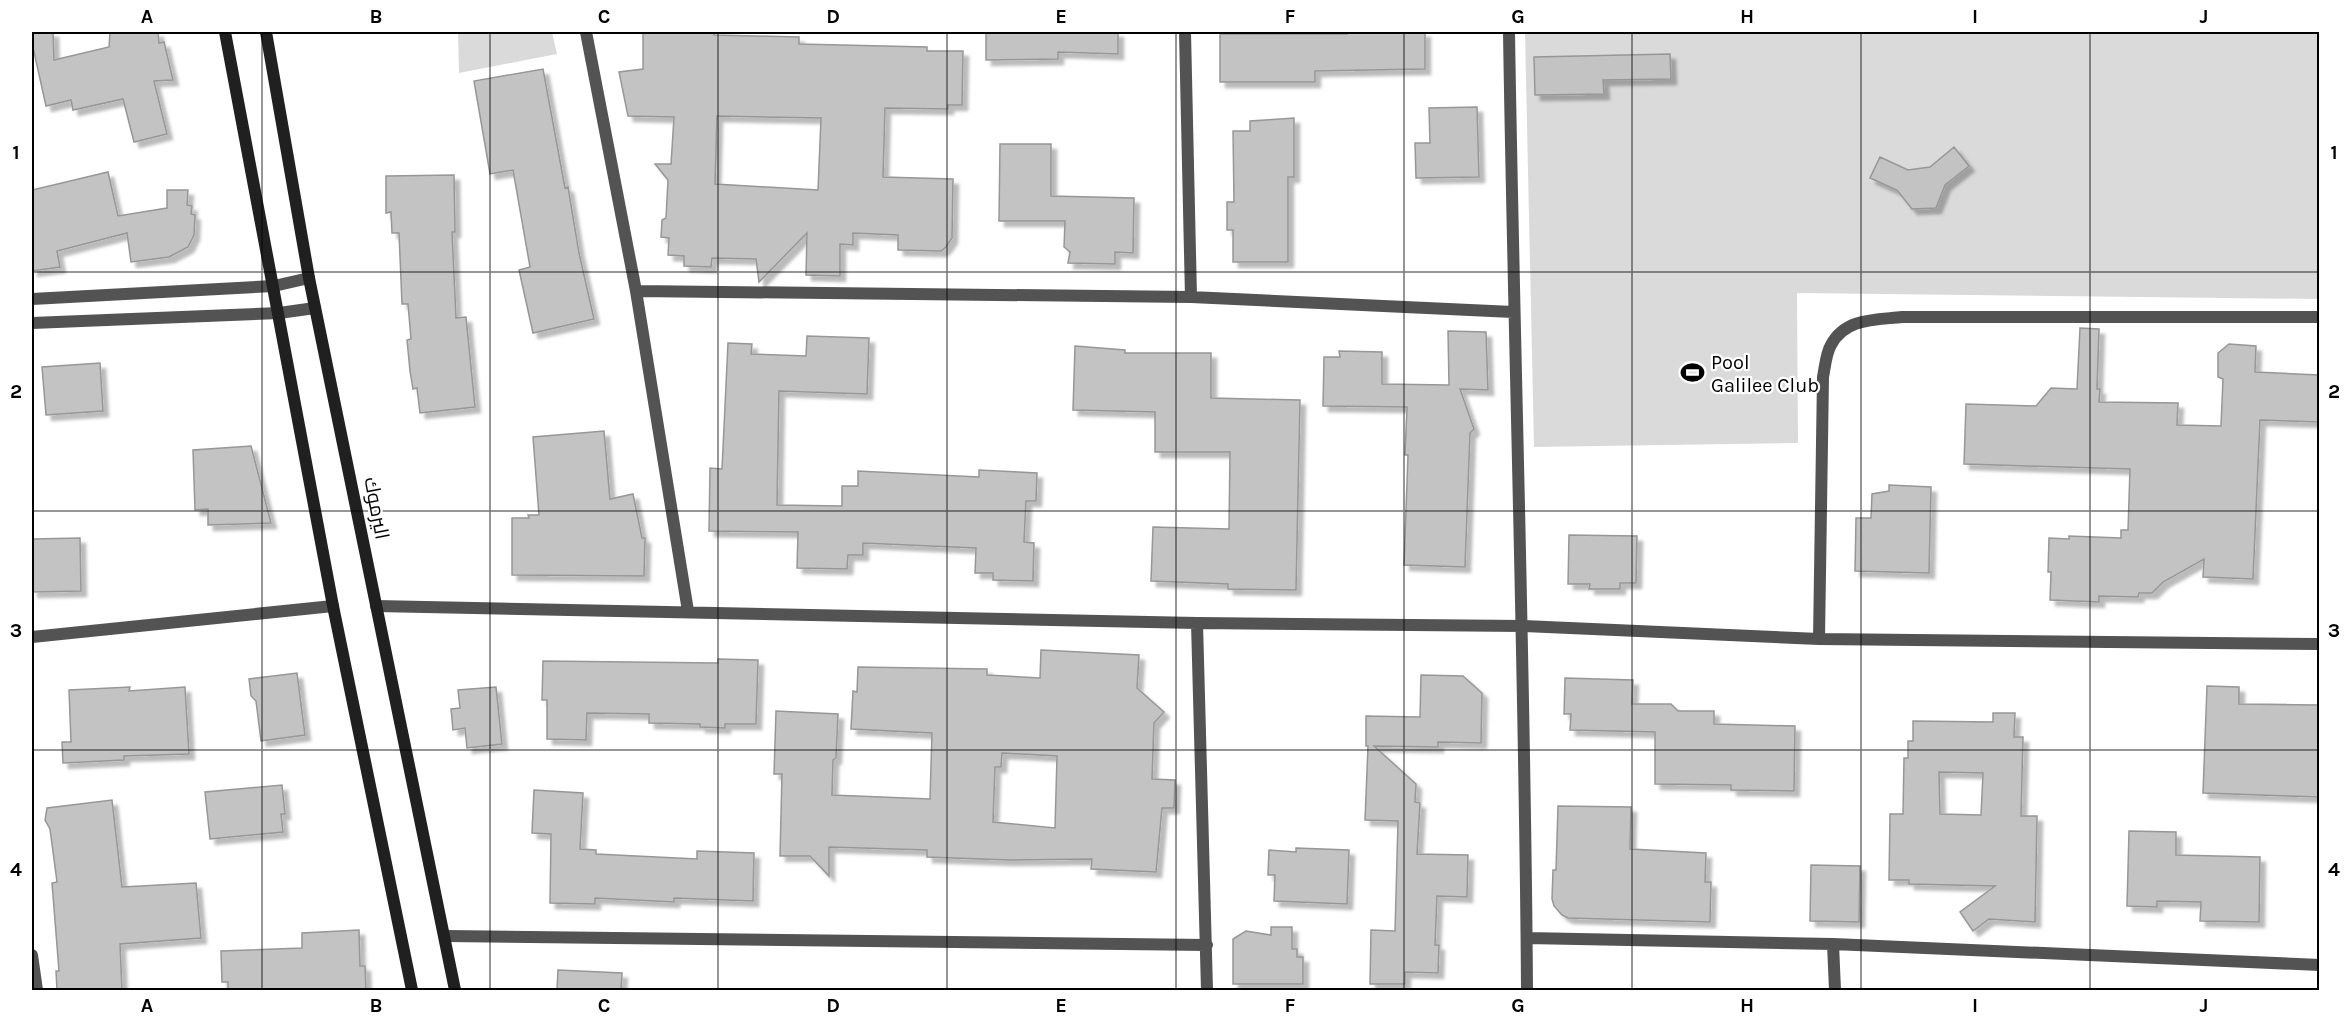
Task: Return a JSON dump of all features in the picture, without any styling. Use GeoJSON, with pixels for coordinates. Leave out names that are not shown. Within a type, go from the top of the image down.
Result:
{"type":"FeatureCollection","features":[{"type":"Feature","properties":{"kind":"street"},"geometry":{"type":"LineString","coordinates":[[225,32],[333,606],[412,990]]}},
{"type":"Feature","properties":{"kind":"street","name":"اليرموك"},"geometry":{"type":"LineString","coordinates":[[266,32],[309,278],[455,990]]}},
{"type":"Feature","properties":{"kind":"street"},"geometry":{"type":"LineString","coordinates":[[586,32],[636,291],[688,611]]}},
{"type":"Feature","properties":{"kind":"street"},"geometry":{"type":"LineString","coordinates":[[1185,32],[1191,297]]}},
{"type":"Feature","properties":{"kind":"street"},"geometry":{"type":"LineString","coordinates":[[1509,32],[1513,312],[1523,626],[1527,990]]}},
{"type":"Feature","properties":{"kind":"street"},"geometry":{"type":"LineString","coordinates":[[32,299],[274,286],[309,278]]}},
{"type":"Feature","properties":{"kind":"street"},"geometry":{"type":"LineString","coordinates":[[636,291],[1191,297],[1513,312]]}},
{"type":"Feature","properties":{"kind":"street"},"geometry":{"type":"LineString","coordinates":[[32,323],[279,313],[315,308]]}},
{"type":"Feature","properties":{"kind":"street"},"geometry":{"type":"LineString","coordinates":[[1819,639],[1823,377],[1830,346],[1841,330],[1861,321],[1902,317],[2319,317]]}},
{"type":"Feature","properties":{"kind":"street"},"geometry":{"type":"LineString","coordinates":[[32,637],[333,606]]}},
{"type":"Feature","properties":{"kind":"street"},"geometry":{"type":"LineString","coordinates":[[376,606],[1197,623],[1523,626],[1819,639],[2319,644]]}},
{"type":"Feature","properties":{"kind":"street"},"geometry":{"type":"LineString","coordinates":[[1197,623],[1207,990]]}},
{"type":"Feature","properties":{"kind":"street"},"geometry":{"type":"LineString","coordinates":[[445,936],[1207,945]]}},
{"type":"Feature","properties":{"kind":"street"},"geometry":{"type":"LineString","coordinates":[[1527,938],[1833,944],[2319,965]]}},
{"type":"Feature","properties":{"kind":"street"},"geometry":{"type":"LineString","coordinates":[[1833,944],[1834,990]]}},
{"type":"Feature","properties":{"kind":"street"},"geometry":{"type":"LineString","coordinates":[[32,955],[37,990]]}},
{"type":"Feature","properties":{"kind":"shaded area"},"geometry":{"type":"Polygon","coordinates":[[[458,32],[552,32],[557,54],[459,73],[458,32]]]}},
{"type":"Feature","properties":{"kind":"shaded area"},"geometry":{"type":"Polygon","coordinates":[[[1525,32],[2319,32],[2319,299],[1797,293],[1798,443],[1534,447],[1525,32]]]}},
{"type":"Feature","properties":{"kind":"building"},"geometry":{"type":"Polygon","coordinates":[[[32,32],[53,32],[54,60],[109,47],[110,32],[158,32],[159,43],[164,42],[173,80],[154,81],[167,134],[134,142],[123,99],[73,110],[71,100],[46,106],[32,43],[32,32]]]}},
{"type":"Feature","properties":{"kind":"building"},"geometry":{"type":"Polygon","coordinates":[[[643,32],[714,32],[714,35],[799,37],[799,44],[927,47],[927,51],[963,51],[962,105],[948,105],[948,109],[885,108],[883,177],[953,179],[952,238],[941,251],[898,250],[898,235],[853,233],[853,245],[840,244],[840,276],[806,275],[807,233],[759,282],[756,259],[712,258],[711,267],[684,266],[684,256],[668,255],[669,238],[661,237],[662,220],[666,218],[668,180],[655,164],[671,164],[674,117],[628,116],[619,72],[643,69],[643,32]],[[717,116],[715,184],[818,190],[821,118],[717,116]]]}},
{"type":"Feature","properties":{"kind":"building"},"geometry":{"type":"Polygon","coordinates":[[[986,32],[1118,32],[1118,54],[1058,52],[1058,59],[986,60],[986,32]]]}},
{"type":"Feature","properties":{"kind":"building"},"geometry":{"type":"Polygon","coordinates":[[[1347,32],[1425,32],[1425,69],[1315,71],[1315,82],[1220,82],[1220,34],[1347,34],[1347,32]]]}},
{"type":"Feature","properties":{"kind":"building"},"geometry":{"type":"Polygon","coordinates":[[[1670,54],[1671,79],[1603,80],[1604,94],[1535,95],[1534,57],[1670,54]]]}},
{"type":"Feature","properties":{"kind":"building"},"geometry":{"type":"Polygon","coordinates":[[[543,69],[565,188],[568,187],[579,253],[594,319],[533,333],[519,270],[530,267],[513,170],[490,174],[474,81],[543,69]]]}},
{"type":"Feature","properties":{"kind":"building"},"geometry":{"type":"Polygon","coordinates":[[[1477,107],[1479,177],[1416,178],[1415,143],[1430,143],[1429,108],[1477,107]]]}},
{"type":"Feature","properties":{"kind":"building"},"geometry":{"type":"Polygon","coordinates":[[[1294,118],[1294,177],[1288,177],[1288,262],[1233,262],[1233,230],[1227,230],[1227,202],[1234,202],[1233,131],[1250,131],[1250,121],[1294,118]]]}},
{"type":"Feature","properties":{"kind":"building"},"geometry":{"type":"Polygon","coordinates":[[[1000,144],[1051,144],[1051,196],[1134,198],[1133,253],[1115,252],[1115,264],[1068,263],[1070,252],[1064,247],[1065,221],[999,221],[1000,144]]]}},
{"type":"Feature","properties":{"kind":"building"},"geometry":{"type":"Polygon","coordinates":[[[1954,147],[1969,166],[1945,185],[1936,208],[1912,209],[1897,190],[1870,178],[1880,157],[1908,170],[1930,167],[1954,147]]]}},
{"type":"Feature","properties":{"kind":"building"},"geometry":{"type":"Polygon","coordinates":[[[108,172],[118,216],[167,208],[167,190],[188,190],[187,205],[192,206],[191,214],[195,215],[194,235],[188,247],[169,257],[131,262],[127,233],[57,251],[60,267],[32,271],[32,190],[108,172]]]}},
{"type":"Feature","properties":{"kind":"building"},"geometry":{"type":"Polygon","coordinates":[[[454,175],[455,232],[452,232],[456,318],[466,317],[475,407],[420,413],[417,388],[413,389],[410,371],[407,340],[411,339],[408,304],[402,304],[399,233],[392,233],[391,212],[386,213],[386,176],[454,175]]]}},
{"type":"Feature","properties":{"kind":"building"},"geometry":{"type":"Polygon","coordinates":[[[2080,328],[2099,329],[2097,389],[2100,389],[2099,402],[2178,403],[2177,425],[2221,426],[2223,379],[2218,377],[2218,353],[2229,344],[2256,346],[2255,372],[2319,375],[2319,422],[2260,420],[2253,579],[2203,577],[2204,559],[2163,582],[2152,593],[2139,593],[2138,597],[2099,596],[2099,602],[2050,600],[2049,538],[2069,539],[2069,536],[2121,538],[2121,530],[2128,530],[2130,469],[1964,464],[1966,404],[2036,406],[2051,388],[2077,389],[2080,328]]]}},
{"type":"Feature","properties":{"kind":"building"},"geometry":{"type":"Polygon","coordinates":[[[1448,331],[1486,332],[1488,390],[1460,389],[1474,429],[1470,433],[1465,567],[1404,565],[1408,455],[1405,455],[1407,407],[1323,406],[1324,357],[1340,357],[1339,351],[1382,352],[1382,384],[1449,385],[1448,331]]]}},
{"type":"Feature","properties":{"kind":"building"},"geometry":{"type":"Polygon","coordinates":[[[807,336],[869,338],[867,394],[779,391],[777,505],[842,506],[842,486],[858,486],[858,471],[979,477],[979,470],[1037,473],[1036,501],[1026,501],[1024,542],[1034,543],[1033,581],[993,580],[993,573],[975,573],[976,548],[863,543],[863,555],[848,555],[847,569],[797,568],[798,532],[709,531],[710,468],[722,469],[728,343],[752,344],[751,354],[806,356],[807,336]]]}},
{"type":"Feature","properties":{"kind":"building"},"geometry":{"type":"Polygon","coordinates":[[[1075,346],[1125,350],[1125,353],[1211,353],[1211,398],[1300,400],[1296,590],[1228,589],[1228,584],[1151,581],[1153,527],[1229,529],[1230,452],[1155,452],[1155,412],[1073,410],[1075,346]]]}},
{"type":"Feature","properties":{"kind":"building"},"geometry":{"type":"Polygon","coordinates":[[[100,363],[103,411],[46,415],[42,367],[100,363]]]}},
{"type":"Feature","properties":{"kind":"building"},"geometry":{"type":"Polygon","coordinates":[[[604,431],[610,499],[633,494],[642,538],[645,538],[644,576],[512,575],[512,518],[529,518],[528,515],[539,515],[533,437],[604,431]]]}},
{"type":"Feature","properties":{"kind":"building"},"geometry":{"type":"Polygon","coordinates":[[[251,446],[271,523],[208,525],[208,509],[195,510],[193,450],[251,446]]]}},
{"type":"Feature","properties":{"kind":"building"},"geometry":{"type":"Polygon","coordinates":[[[1889,485],[1931,487],[1929,573],[1855,571],[1856,518],[1871,518],[1872,494],[1889,491],[1889,485]]]}},
{"type":"Feature","properties":{"kind":"building"},"geometry":{"type":"Polygon","coordinates":[[[1569,535],[1637,536],[1636,583],[1620,583],[1620,589],[1589,589],[1590,584],[1568,584],[1569,535]]]}},
{"type":"Feature","properties":{"kind":"building"},"geometry":{"type":"Polygon","coordinates":[[[80,538],[81,591],[32,592],[32,539],[80,538]]]}},
{"type":"Feature","properties":{"kind":"building"},"geometry":{"type":"Polygon","coordinates":[[[1041,650],[1139,655],[1137,688],[1164,712],[1154,723],[1152,779],[1175,780],[1174,808],[1162,808],[1156,872],[1091,869],[1092,859],[1009,860],[927,857],[927,850],[829,847],[829,876],[810,856],[780,856],[782,774],[774,774],[776,711],[838,714],[832,795],[930,799],[932,733],[851,729],[853,691],[857,692],[858,667],[987,669],[987,675],[1040,678],[1041,650]],[[1002,753],[1001,767],[995,767],[993,822],[1055,828],[1057,756],[1002,753]]]}},
{"type":"Feature","properties":{"kind":"building"},"geometry":{"type":"Polygon","coordinates":[[[718,659],[758,660],[756,724],[725,724],[725,728],[700,727],[700,724],[649,723],[649,714],[587,713],[586,740],[547,739],[547,700],[542,700],[543,661],[718,663],[718,659]]]}},
{"type":"Feature","properties":{"kind":"building"},"geometry":{"type":"Polygon","coordinates":[[[297,673],[305,735],[261,741],[256,701],[251,696],[249,679],[297,673]]]}},
{"type":"Feature","properties":{"kind":"building"},"geometry":{"type":"Polygon","coordinates":[[[1421,675],[1463,676],[1482,693],[1481,743],[1438,742],[1438,747],[1374,746],[1416,784],[1415,802],[1420,803],[1417,854],[1468,855],[1467,897],[1437,896],[1435,945],[1439,945],[1438,973],[1405,972],[1405,984],[1370,984],[1371,930],[1395,931],[1398,821],[1365,820],[1368,746],[1366,746],[1366,716],[1420,717],[1421,675]]]}},
{"type":"Feature","properties":{"kind":"building"},"geometry":{"type":"Polygon","coordinates":[[[1565,678],[1633,680],[1632,704],[1671,704],[1678,711],[1714,711],[1714,724],[1795,726],[1794,791],[1731,790],[1731,785],[1655,784],[1655,732],[1570,730],[1571,714],[1564,714],[1565,678]]]}},
{"type":"Feature","properties":{"kind":"building"},"geometry":{"type":"Polygon","coordinates":[[[2207,686],[2239,687],[2239,704],[2319,705],[2319,797],[2203,793],[2207,686]]]}},
{"type":"Feature","properties":{"kind":"building"},"geometry":{"type":"Polygon","coordinates":[[[130,687],[129,691],[185,687],[189,754],[124,756],[124,760],[63,763],[62,742],[71,742],[69,690],[130,687]]]}},
{"type":"Feature","properties":{"kind":"building"},"geometry":{"type":"Polygon","coordinates":[[[496,687],[502,744],[467,748],[465,728],[453,730],[451,709],[460,708],[458,690],[496,687]]]}},
{"type":"Feature","properties":{"kind":"building"},"geometry":{"type":"Polygon","coordinates":[[[1993,713],[2015,713],[2014,737],[2023,737],[2021,816],[2037,816],[2035,922],[1989,919],[1973,931],[1960,912],[1995,886],[1909,884],[1909,880],[1889,880],[1890,814],[1903,814],[1904,758],[1908,758],[1908,741],[1913,741],[1913,721],[1993,722],[1993,713]],[[1939,772],[1940,814],[1981,815],[1983,773],[1939,772]]]}},
{"type":"Feature","properties":{"kind":"building"},"geometry":{"type":"Polygon","coordinates":[[[282,785],[285,814],[281,814],[283,832],[210,839],[205,792],[282,785]]]}},
{"type":"Feature","properties":{"kind":"building"},"geometry":{"type":"Polygon","coordinates":[[[534,790],[583,793],[580,849],[596,850],[596,854],[697,859],[697,851],[754,853],[753,901],[674,898],[674,902],[595,898],[595,904],[550,903],[551,834],[532,833],[534,790]]]}},
{"type":"Feature","properties":{"kind":"building"},"geometry":{"type":"Polygon","coordinates":[[[112,800],[122,887],[196,883],[201,938],[120,944],[122,990],[57,990],[56,971],[59,971],[52,883],[57,882],[50,829],[45,820],[47,808],[112,800]]]}},
{"type":"Feature","properties":{"kind":"building"},"geometry":{"type":"Polygon","coordinates":[[[1558,806],[1631,807],[1630,849],[1706,853],[1705,882],[1711,882],[1710,922],[1568,918],[1562,915],[1554,906],[1552,899],[1553,870],[1556,870],[1558,806]]]}},
{"type":"Feature","properties":{"kind":"building"},"geometry":{"type":"Polygon","coordinates":[[[2129,831],[2176,832],[2176,855],[2260,857],[2259,922],[2200,921],[2201,902],[2157,901],[2157,907],[2127,906],[2129,831]]]}},
{"type":"Feature","properties":{"kind":"building"},"geometry":{"type":"Polygon","coordinates":[[[1296,848],[1349,850],[1347,904],[1274,901],[1275,875],[1268,875],[1269,850],[1296,852],[1296,848]]]}},
{"type":"Feature","properties":{"kind":"building"},"geometry":{"type":"Polygon","coordinates":[[[1811,865],[1860,866],[1859,922],[1810,921],[1811,865]]]}},
{"type":"Feature","properties":{"kind":"building"},"geometry":{"type":"Polygon","coordinates":[[[1271,927],[1292,927],[1292,949],[1297,949],[1297,957],[1303,957],[1303,984],[1233,984],[1233,939],[1246,931],[1271,935],[1271,927]]]}},
{"type":"Feature","properties":{"kind":"building"},"geometry":{"type":"Polygon","coordinates":[[[359,930],[360,966],[365,966],[366,990],[228,990],[228,982],[222,982],[221,951],[302,948],[302,933],[359,930]]]}},
{"type":"Feature","properties":{"kind":"building"},"geometry":{"type":"Polygon","coordinates":[[[558,970],[622,973],[621,990],[557,990],[558,970]]]}},
{"type":"Feature","properties":{"kind":"place","name":"Pool Galilee Club"},"geometry":{"type":"Point","coordinates":[1693,373]}}]}
